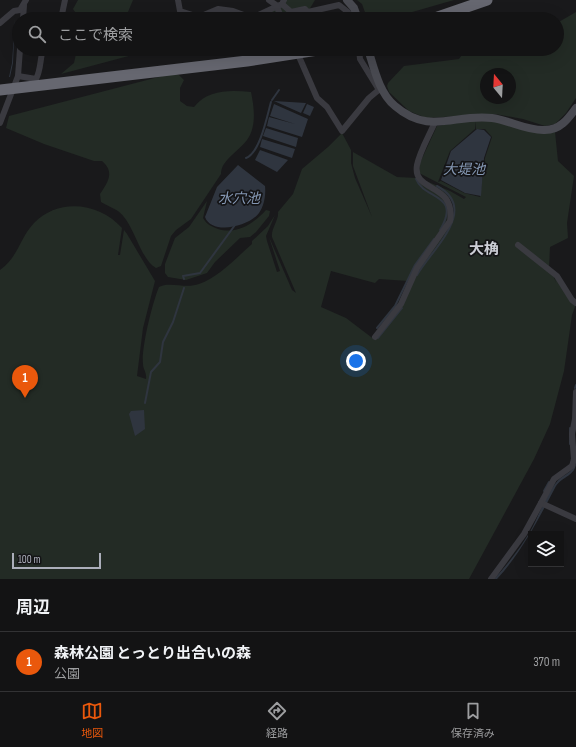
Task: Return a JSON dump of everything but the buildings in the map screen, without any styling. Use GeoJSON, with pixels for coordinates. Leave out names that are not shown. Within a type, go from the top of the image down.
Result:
{"type":"FeatureCollection","features":[{"type":"Feature","properties":{"kind":"highway"},"geometry":{"type":"LineString","coordinates":[[452,12],[487,0]]}},
{"type":"Feature","properties":{"kind":"highway"},"geometry":{"type":"LineString","coordinates":[[464,12],[497,0]]}},
{"type":"Feature","properties":{"kind":"highway"},"geometry":{"type":"LineString","coordinates":[[235,61],[263,56]]}},
{"type":"Feature","properties":{"kind":"highway"},"geometry":{"type":"LineString","coordinates":[[0,89],[272,56]]}},
{"type":"Feature","properties":{"kind":"street"},"geometry":{"type":"LineString","coordinates":[[62,12],[65,0]]}},
{"type":"Feature","properties":{"kind":"street"},"geometry":{"type":"LineString","coordinates":[[178,0],[180,10],[185,12]]}},
{"type":"Feature","properties":{"kind":"street"},"geometry":{"type":"LineString","coordinates":[[269,0],[281,3],[291,12],[305,9],[308,12],[339,5],[348,12]]}},
{"type":"Feature","properties":{"kind":"street"},"geometry":{"type":"LineString","coordinates":[[347,0],[355,12]]}},
{"type":"Feature","properties":{"kind":"street"},"geometry":{"type":"LineString","coordinates":[[24,12],[25,1]]}},
{"type":"Feature","properties":{"kind":"street"},"geometry":{"type":"LineString","coordinates":[[13,12],[20,10],[25,1]]}},
{"type":"Feature","properties":{"kind":"street"},"geometry":{"type":"LineString","coordinates":[[264,12],[281,3]]}},
{"type":"Feature","properties":{"kind":"street"},"geometry":{"type":"LineString","coordinates":[[211,12],[218,9],[236,12]]}},
{"type":"Feature","properties":{"kind":"street"},"geometry":{"type":"LineString","coordinates":[[0,23],[12,13]]}},
{"type":"Feature","properties":{"kind":"street"},"geometry":{"type":"LineString","coordinates":[[0,123],[18,76],[19,56]]}},
{"type":"Feature","properties":{"kind":"street"},"geometry":{"type":"LineString","coordinates":[[18,76],[36,79],[39,74],[41,56]]}},
{"type":"Feature","properties":{"kind":"street"},"geometry":{"type":"LineString","coordinates":[[299,56],[317,98],[328,107],[342,130],[369,98],[380,89]]}},
{"type":"Feature","properties":{"kind":"street"},"geometry":{"type":"LineString","coordinates":[[360,56],[360,59],[389,100],[403,112],[422,121],[435,122],[491,118],[545,130],[556,127],[566,121],[576,108]]}},
{"type":"Feature","properties":{"kind":"street"},"geometry":{"type":"LineString","coordinates":[[370,56],[380,89]]}},
{"type":"Feature","properties":{"kind":"street"},"geometry":{"type":"LineString","coordinates":[[375,337],[401,304],[417,268],[450,221],[452,212],[446,197],[423,182],[418,176],[417,166],[435,122]]}},
{"type":"Feature","properties":{"kind":"street"},"geometry":{"type":"LineString","coordinates":[[518,245],[554,273],[576,303]]}},
{"type":"Feature","properties":{"kind":"street"},"geometry":{"type":"LineString","coordinates":[[554,273],[556,282]]}},
{"type":"Feature","properties":{"kind":"street"},"geometry":{"type":"LineString","coordinates":[[491,579],[524,534],[554,479],[572,466],[574,459],[572,434],[575,419],[576,392]]}},
{"type":"Feature","properties":{"kind":"street"},"geometry":{"type":"LineString","coordinates":[[541,504],[576,519]]}},
{"type":"Feature","properties":{"kind":"shaded area"},"geometry":{"type":"Polygon","coordinates":[[[78,0],[133,0],[128,12],[75,12],[73,9],[78,0]]]}},
{"type":"Feature","properties":{"kind":"shaded area"},"geometry":{"type":"Polygon","coordinates":[[[286,0],[315,0],[309,10],[298,12],[292,12],[285,5],[286,0]]]}},
{"type":"Feature","properties":{"kind":"shaded area"},"geometry":{"type":"Polygon","coordinates":[[[357,0],[454,0],[412,12],[365,12],[362,4],[357,0]]]}},
{"type":"Feature","properties":{"kind":"shaded area"},"geometry":{"type":"Polygon","coordinates":[[[280,6],[289,12],[269,12],[280,6]]]}},
{"type":"Feature","properties":{"kind":"shaded area"},"geometry":{"type":"Polygon","coordinates":[[[576,12],[576,98],[566,113],[555,124],[545,126],[523,119],[495,114],[426,118],[409,111],[389,92],[387,86],[388,83],[404,66],[459,59],[461,56],[564,56],[564,19],[576,12]]]}},
{"type":"Feature","properties":{"kind":"shaded area"},"geometry":{"type":"Polygon","coordinates":[[[76,56],[129,56],[61,74],[74,63],[76,56]]]}},
{"type":"Feature","properties":{"kind":"shaded area"},"geometry":{"type":"Polygon","coordinates":[[[170,74],[179,75],[184,80],[180,88],[180,101],[187,106],[194,107],[206,97],[220,92],[251,92],[254,116],[252,129],[247,140],[224,164],[221,174],[191,219],[176,230],[171,236],[161,266],[156,268],[145,257],[124,217],[118,211],[101,202],[100,194],[109,177],[108,169],[102,161],[94,161],[44,144],[6,128],[9,116],[170,74]]]}},
{"type":"Feature","properties":{"kind":"shaded area"},"geometry":{"type":"Polygon","coordinates":[[[474,120],[484,120],[535,132],[555,132],[558,161],[574,176],[567,223],[568,238],[550,247],[549,269],[517,245],[553,274],[556,283],[554,275],[571,301],[576,304],[572,315],[564,371],[550,424],[534,459],[469,579],[0,579],[0,270],[11,259],[34,223],[55,209],[79,206],[102,213],[122,228],[118,255],[120,255],[124,230],[127,234],[155,281],[143,328],[137,376],[146,379],[143,364],[144,347],[151,313],[159,287],[163,285],[189,286],[199,284],[213,277],[227,267],[252,244],[252,241],[268,226],[275,215],[266,236],[267,241],[277,272],[280,271],[269,237],[292,290],[296,293],[272,237],[278,212],[293,194],[302,169],[342,133],[351,150],[351,163],[355,178],[372,217],[353,166],[353,152],[397,177],[417,178],[423,184],[439,194],[445,200],[448,208],[448,217],[444,226],[414,269],[408,281],[379,279],[375,283],[331,271],[321,307],[346,318],[375,340],[400,309],[422,264],[450,226],[453,217],[454,210],[450,198],[426,181],[450,191],[464,199],[466,197],[419,173],[420,163],[437,126],[474,120]],[[475,121],[475,129],[450,151],[438,182],[441,181],[464,193],[480,197],[485,158],[492,137],[485,129],[476,129],[475,121]]]}},
{"type":"Feature","properties":{"kind":"shaded area"},"geometry":{"type":"Polygon","coordinates":[[[207,201],[203,218],[208,224],[218,229],[232,230],[245,227],[266,210],[270,211],[269,216],[250,237],[240,238],[215,262],[207,273],[186,280],[168,277],[165,273],[165,264],[175,238],[189,227],[207,201]]]}},
{"type":"Feature","properties":{"kind":"water"},"geometry":{"type":"Polygon","coordinates":[[[13,56],[13,63],[9,77],[13,56]]]}},
{"type":"Feature","properties":{"kind":"water"},"geometry":{"type":"Polygon","coordinates":[[[274,101],[306,103],[301,113],[274,101]]]}},
{"type":"Feature","properties":{"kind":"water"},"geometry":{"type":"Polygon","coordinates":[[[274,104],[308,119],[302,137],[267,126],[269,117],[295,124],[270,116],[274,104]]]}},
{"type":"Feature","properties":{"kind":"water"},"geometry":{"type":"Polygon","coordinates":[[[307,104],[314,107],[310,116],[303,113],[307,104]]]}},
{"type":"Feature","properties":{"kind":"water"},"geometry":{"type":"Polygon","coordinates":[[[266,128],[298,138],[296,147],[263,136],[266,128]]]}},
{"type":"Feature","properties":{"kind":"water","name":"大堤池"},"geometry":{"type":"Polygon","coordinates":[[[477,129],[484,130],[491,137],[484,158],[481,196],[465,193],[441,180],[451,151],[477,129]]]}},
{"type":"Feature","properties":{"kind":"water"},"geometry":{"type":"Polygon","coordinates":[[[262,139],[295,149],[292,158],[260,147],[262,139]]]}},
{"type":"Feature","properties":{"kind":"water"},"geometry":{"type":"Polygon","coordinates":[[[260,150],[288,160],[277,172],[255,160],[260,150]]]}},
{"type":"Feature","properties":{"kind":"water","name":"水穴池"},"geometry":{"type":"Polygon","coordinates":[[[238,165],[265,186],[265,197],[262,207],[259,213],[248,222],[223,228],[215,226],[209,223],[205,217],[217,187],[238,165]]]}},
{"type":"Feature","properties":{"kind":"water"},"geometry":{"type":"Polygon","coordinates":[[[144,410],[145,429],[135,436],[129,414],[131,411],[144,410]]]}},
{"type":"Feature","properties":{"kind":"water"},"geometry":{"type":"Polygon","coordinates":[[[576,463],[574,470],[556,486],[532,531],[530,531],[555,484],[560,478],[570,472],[576,463]]]}},
{"type":"Feature","properties":{"kind":"water"},"geometry":{"type":"Polygon","coordinates":[[[528,534],[528,537],[506,569],[497,579],[494,579],[514,555],[528,534]]]}},
{"type":"Feature","properties":{"kind":"waterway"},"geometry":{"type":"LineString","coordinates":[[272,100],[279,90]]}},
{"type":"Feature","properties":{"kind":"waterway"},"geometry":{"type":"LineString","coordinates":[[246,158],[251,155],[259,142],[271,102]]}},
{"type":"Feature","properties":{"kind":"waterway"},"geometry":{"type":"LineString","coordinates":[[416,179],[420,186],[426,191],[439,198],[447,209],[446,218],[440,230]]}},
{"type":"Feature","properties":{"kind":"waterway"},"geometry":{"type":"LineString","coordinates":[[417,275],[449,229],[454,217],[454,206],[449,195],[437,186]]}},
{"type":"Feature","properties":{"kind":"waterway"},"geometry":{"type":"LineString","coordinates":[[184,279],[183,276],[200,273],[235,225]]}},
{"type":"Feature","properties":{"kind":"waterway"},"geometry":{"type":"LineString","coordinates":[[377,328],[395,306],[415,265],[434,239]]}},
{"type":"Feature","properties":{"kind":"waterway"},"geometry":{"type":"LineString","coordinates":[[145,403],[151,372],[160,362],[163,342],[173,322],[184,288]]}},
{"type":"Feature","properties":{"kind":"waterway"},"geometry":{"type":"LineString","coordinates":[[378,338],[402,308]]}},
{"type":"Feature","properties":{"kind":"waterway"},"geometry":{"type":"LineString","coordinates":[[570,428],[570,444]]}},
{"type":"Feature","properties":{"kind":"waterway"},"geometry":{"type":"LineString","coordinates":[[544,491],[549,482]]}},
{"type":"Feature","properties":{"kind":"place","name":"森林公園 とっとり出合いの森"},"geometry":{"type":"Point","coordinates":[25,398]}},
{"type":"Feature","properties":{"kind":"district","name":"大桷"},"geometry":{"type":"Point","coordinates":[484,249]}}]}
